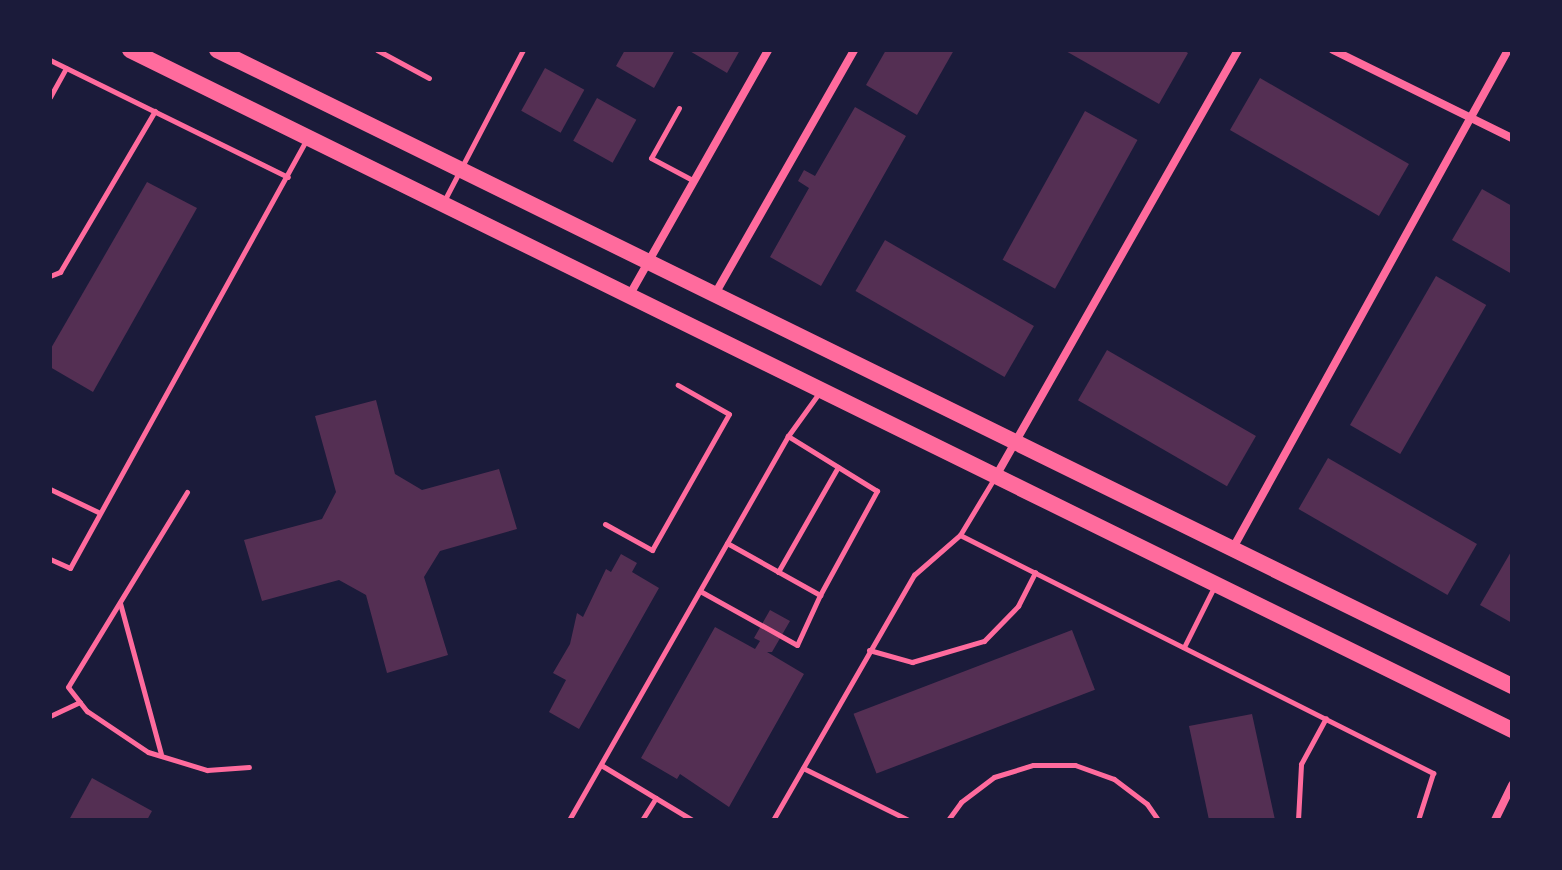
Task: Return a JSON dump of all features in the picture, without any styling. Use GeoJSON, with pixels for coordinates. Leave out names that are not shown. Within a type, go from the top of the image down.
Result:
{"type":"FeatureCollection","features":[{"type":"Feature","properties":{"kind":"main road"},"geometry":{"type":"LineString","coordinates":[[130,50],[1512,730]]}},
{"type":"Feature","properties":{"kind":"main road"},"geometry":{"type":"LineString","coordinates":[[217,50],[1512,686]]}},
{"type":"Feature","properties":{"kind":"street"},"geometry":{"type":"LineString","coordinates":[[629,296],[768,50]]}},
{"type":"Feature","properties":{"kind":"street"},"geometry":{"type":"LineString","coordinates":[[714,295],[854,50]]}},
{"type":"Feature","properties":{"kind":"street"},"geometry":{"type":"LineString","coordinates":[[996,476],[1018,444],[1238,50]]}},
{"type":"Feature","properties":{"kind":"street"},"geometry":{"type":"LineString","coordinates":[[1333,50],[1512,138]]}},
{"type":"Feature","properties":{"kind":"street"},"geometry":{"type":"LineString","coordinates":[[1233,549],[1508,50]]}},
{"type":"Feature","properties":{"kind":"street"},"geometry":{"type":"LineString","coordinates":[[1495,820],[1512,785]]}},
{"type":"Feature","properties":{"kind":"lane"},"geometry":{"type":"LineString","coordinates":[[377,50],[429,78]]}},
{"type":"Feature","properties":{"kind":"lane"},"geometry":{"type":"LineString","coordinates":[[442,204],[523,50]]}},
{"type":"Feature","properties":{"kind":"lane"},"geometry":{"type":"LineString","coordinates":[[50,60],[288,177]]}},
{"type":"Feature","properties":{"kind":"lane"},"geometry":{"type":"LineString","coordinates":[[50,97],[66,68]]}},
{"type":"Feature","properties":{"kind":"lane"},"geometry":{"type":"LineString","coordinates":[[679,108],[651,158],[694,181]]}},
{"type":"Feature","properties":{"kind":"lane"},"geometry":{"type":"LineString","coordinates":[[50,276],[60,272],[155,111]]}},
{"type":"Feature","properties":{"kind":"lane"},"geometry":{"type":"LineString","coordinates":[[50,559],[70,568],[308,138]]}},
{"type":"Feature","properties":{"kind":"lane"},"geometry":{"type":"LineString","coordinates":[[605,524],[652,550],[729,414],[678,385]]}},
{"type":"Feature","properties":{"kind":"lane"},"geometry":{"type":"LineString","coordinates":[[569,820],[788,436],[821,390]]}},
{"type":"Feature","properties":{"kind":"lane"},"geometry":{"type":"LineString","coordinates":[[700,591],[797,645],[820,595],[877,491],[788,436]]}},
{"type":"Feature","properties":{"kind":"lane"},"geometry":{"type":"LineString","coordinates":[[778,572],[838,467]]}},
{"type":"Feature","properties":{"kind":"lane"},"geometry":{"type":"LineString","coordinates":[[773,820],[914,575],[960,535],[996,476]]}},
{"type":"Feature","properties":{"kind":"lane"},"geometry":{"type":"LineString","coordinates":[[50,489],[100,513]]}},
{"type":"Feature","properties":{"kind":"lane"},"geometry":{"type":"LineString","coordinates":[[187,492],[68,687],[80,702],[148,752],[207,770],[249,767]]}},
{"type":"Feature","properties":{"kind":"lane"},"geometry":{"type":"LineString","coordinates":[[960,535],[1433,773],[1418,820]]}},
{"type":"Feature","properties":{"kind":"lane"},"geometry":{"type":"LineString","coordinates":[[727,543],[820,595]]}},
{"type":"Feature","properties":{"kind":"lane"},"geometry":{"type":"LineString","coordinates":[[869,650],[912,662],[984,641],[1018,606],[1035,572]]}},
{"type":"Feature","properties":{"kind":"lane"},"geometry":{"type":"LineString","coordinates":[[1184,647],[1216,584]]}},
{"type":"Feature","properties":{"kind":"lane"},"geometry":{"type":"LineString","coordinates":[[120,602],[161,754]]}},
{"type":"Feature","properties":{"kind":"lane"},"geometry":{"type":"LineString","coordinates":[[50,716],[80,702]]}},
{"type":"Feature","properties":{"kind":"lane"},"geometry":{"type":"LineString","coordinates":[[1298,820],[1301,764],[1326,718]]}},
{"type":"Feature","properties":{"kind":"lane"},"geometry":{"type":"LineString","coordinates":[[601,765],[692,820]]}},
{"type":"Feature","properties":{"kind":"lane"},"geometry":{"type":"LineString","coordinates":[[948,820],[961,802],[994,777],[1033,765],[1075,765],[1114,779],[1147,804],[1158,820]]}},
{"type":"Feature","properties":{"kind":"lane"},"geometry":{"type":"LineString","coordinates":[[803,768],[908,820]]}},
{"type":"Feature","properties":{"kind":"lane"},"geometry":{"type":"LineString","coordinates":[[642,820],[656,798]]}},
{"type":"Feature","properties":{"kind":"building"},"geometry":{"type":"Polygon","coordinates":[[[625,50],[675,50],[654,88],[616,66],[625,50]]]}},
{"type":"Feature","properties":{"kind":"building"},"geometry":{"type":"Polygon","coordinates":[[[688,50],[740,50],[727,73],[688,50]]]}},
{"type":"Feature","properties":{"kind":"building"},"geometry":{"type":"Polygon","coordinates":[[[886,50],[954,50],[917,115],[866,85],[886,50]]]}},
{"type":"Feature","properties":{"kind":"building"},"geometry":{"type":"Polygon","coordinates":[[[1064,50],[1183,50],[1188,53],[1159,104],[1064,50]]]}},
{"type":"Feature","properties":{"kind":"building"},"geometry":{"type":"Polygon","coordinates":[[[545,68],[584,90],[561,133],[521,111],[545,68]]]}},
{"type":"Feature","properties":{"kind":"building"},"geometry":{"type":"Polygon","coordinates":[[[1260,78],[1409,164],[1379,216],[1230,130],[1260,78]]]}},
{"type":"Feature","properties":{"kind":"building"},"geometry":{"type":"Polygon","coordinates":[[[597,98],[636,120],[613,163],[573,141],[597,98]]]}},
{"type":"Feature","properties":{"kind":"building"},"geometry":{"type":"Polygon","coordinates":[[[855,107],[906,136],[821,286],[770,257],[809,188],[798,181],[804,170],[815,176],[855,107]]]}},
{"type":"Feature","properties":{"kind":"building"},"geometry":{"type":"Polygon","coordinates":[[[1085,111],[1137,140],[1055,289],[1003,260],[1085,111]]]}},
{"type":"Feature","properties":{"kind":"building"},"geometry":{"type":"Polygon","coordinates":[[[147,182],[197,208],[93,392],[50,367],[50,350],[147,182]]]}},
{"type":"Feature","properties":{"kind":"building"},"geometry":{"type":"Polygon","coordinates":[[[1482,189],[1512,206],[1512,274],[1452,240],[1482,189]]]}},
{"type":"Feature","properties":{"kind":"building"},"geometry":{"type":"Polygon","coordinates":[[[885,240],[1034,326],[1004,377],[856,291],[885,240]]]}},
{"type":"Feature","properties":{"kind":"building"},"geometry":{"type":"Polygon","coordinates":[[[1436,276],[1486,305],[1400,454],[1350,425],[1436,276]]]}},
{"type":"Feature","properties":{"kind":"building"},"geometry":{"type":"Polygon","coordinates":[[[1107,350],[1256,436],[1227,486],[1078,400],[1107,350]]]}},
{"type":"Feature","properties":{"kind":"building"},"geometry":{"type":"Polygon","coordinates":[[[376,400],[395,474],[422,490],[499,469],[517,529],[440,551],[424,577],[448,655],[387,673],[366,595],[339,580],[262,601],[244,540],[322,519],[336,492],[315,416],[376,400]]]}},
{"type":"Feature","properties":{"kind":"building"},"geometry":{"type":"Polygon","coordinates":[[[1328,458],[1477,544],[1447,595],[1298,509],[1328,458]]]}},
{"type":"Feature","properties":{"kind":"building"},"geometry":{"type":"Polygon","coordinates":[[[1512,550],[1512,623],[1480,605],[1512,550]]]}},
{"type":"Feature","properties":{"kind":"building"},"geometry":{"type":"Polygon","coordinates":[[[621,554],[637,563],[632,572],[659,588],[579,729],[549,712],[566,680],[553,673],[570,644],[577,613],[583,617],[606,569],[611,572],[621,554]]]}},
{"type":"Feature","properties":{"kind":"building"},"geometry":{"type":"Polygon","coordinates":[[[770,610],[790,621],[772,652],[767,652],[804,674],[729,807],[680,774],[677,779],[641,758],[715,627],[755,649],[760,641],[754,638],[770,610]]]}},
{"type":"Feature","properties":{"kind":"building"},"geometry":{"type":"Polygon","coordinates":[[[1072,630],[1095,690],[876,774],[854,714],[1072,630]]]}},
{"type":"Feature","properties":{"kind":"building"},"geometry":{"type":"Polygon","coordinates":[[[1252,714],[1275,820],[1209,820],[1189,726],[1252,714]]]}},
{"type":"Feature","properties":{"kind":"building"},"geometry":{"type":"Polygon","coordinates":[[[92,778],[152,811],[147,820],[69,820],[92,778]]]}}]}
